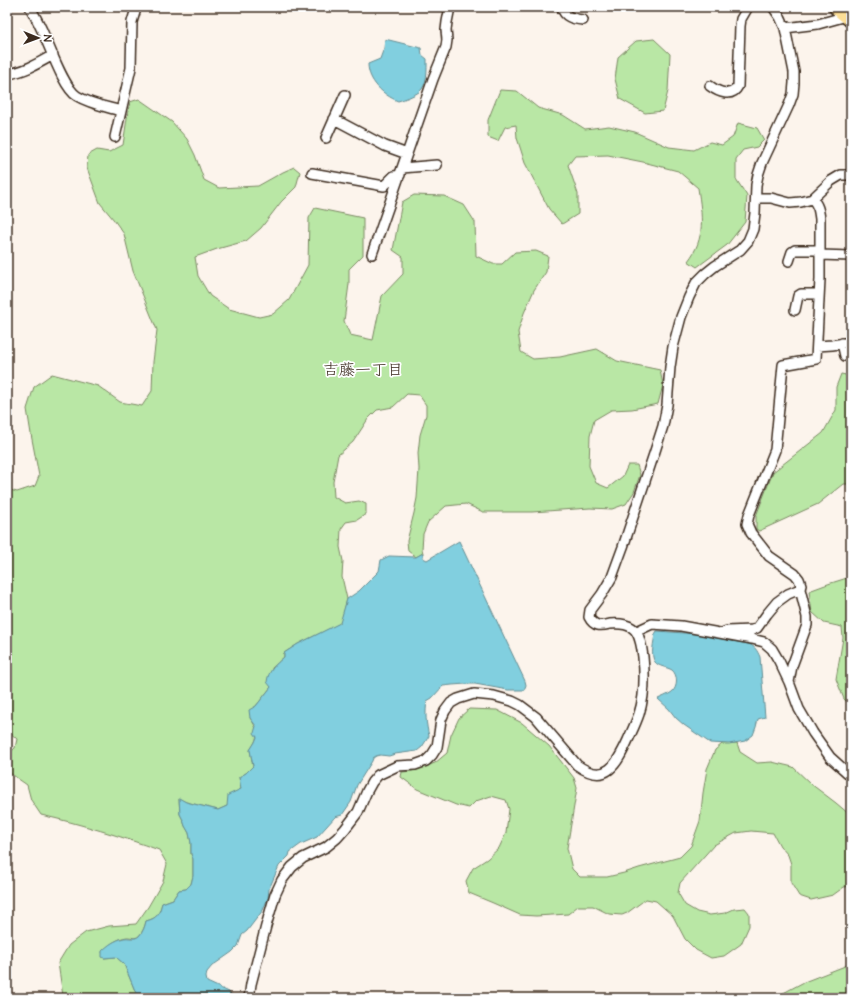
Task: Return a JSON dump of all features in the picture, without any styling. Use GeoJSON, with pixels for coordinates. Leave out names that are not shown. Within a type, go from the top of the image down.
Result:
{"type":"FeatureCollection","features":[{"type":"Feature","properties":{"kind":"main road"},"geometry":{"type":"LineString","coordinates":[[836,7],[849,18]]}},
{"type":"Feature","properties":{"kind":"street"},"geometry":{"type":"LineString","coordinates":[[30,7],[69,89],[76,96],[95,104],[121,110]]}},
{"type":"Feature","properties":{"kind":"street"},"geometry":{"type":"LineString","coordinates":[[115,137],[131,68],[132,22],[135,7]]}},
{"type":"Feature","properties":{"kind":"street"},"geometry":{"type":"LineString","coordinates":[[372,254],[433,79],[446,47],[446,30],[450,7]]}},
{"type":"Feature","properties":{"kind":"street"},"geometry":{"type":"LineString","coordinates":[[562,7],[563,12],[567,16],[574,19],[583,20]]}},
{"type":"Feature","properties":{"kind":"street"},"geometry":{"type":"LineString","coordinates":[[710,86],[717,91],[726,93],[736,90],[738,86],[741,18],[748,7]]}},
{"type":"Feature","properties":{"kind":"street"},"geometry":{"type":"LineString","coordinates":[[249,998],[266,926],[275,895],[282,880],[292,867],[303,858],[326,847],[337,838],[358,812],[367,791],[378,775],[396,766],[416,765],[426,761],[432,755],[437,747],[441,720],[451,703],[474,694],[494,696],[512,701],[536,717],[578,765],[584,770],[593,773],[601,773],[609,770],[620,758],[639,715],[642,702],[645,672],[642,647],[640,638],[630,626],[622,624],[599,626],[589,617],[590,610],[612,577],[663,426],[667,405],[673,347],[686,304],[696,283],[715,266],[740,250],[748,241],[753,229],[757,180],[762,163],[793,94],[794,83],[794,72],[785,28],[773,7]]}},
{"type":"Feature","properties":{"kind":"street"},"geometry":{"type":"LineString","coordinates":[[785,28],[849,18]]}},
{"type":"Feature","properties":{"kind":"street"},"geometry":{"type":"LineString","coordinates":[[7,74],[35,65],[53,55]]}},
{"type":"Feature","properties":{"kind":"street"},"geometry":{"type":"LineString","coordinates":[[326,138],[345,95]]}},
{"type":"Feature","properties":{"kind":"street"},"geometry":{"type":"LineString","coordinates":[[334,119],[385,146],[407,154]]}},
{"type":"Feature","properties":{"kind":"street"},"geometry":{"type":"LineString","coordinates":[[312,173],[384,186],[394,176],[401,172],[437,166]]}},
{"type":"Feature","properties":{"kind":"street"},"geometry":{"type":"LineString","coordinates":[[756,198],[771,198],[790,203],[801,202],[812,199],[831,182],[841,176],[851,174]]}},
{"type":"Feature","properties":{"kind":"street"},"geometry":{"type":"LineString","coordinates":[[789,682],[792,666],[807,625],[807,617],[800,589],[801,585],[799,579],[794,574],[769,556],[751,533],[747,524],[749,515],[775,450],[783,365],[816,359],[820,219],[816,202],[812,199]]}},
{"type":"Feature","properties":{"kind":"street"},"geometry":{"type":"LineString","coordinates":[[789,262],[792,252],[795,250],[851,256]]}},
{"type":"Feature","properties":{"kind":"street"},"geometry":{"type":"LineString","coordinates":[[795,310],[798,296],[801,294],[819,294]]}},
{"type":"Feature","properties":{"kind":"street"},"geometry":{"type":"LineString","coordinates":[[817,346],[846,343],[845,356]]}},
{"type":"Feature","properties":{"kind":"street"},"geometry":{"type":"LineString","coordinates":[[722,633],[727,631],[752,630],[757,628],[777,602],[788,594],[800,589]]}},
{"type":"Feature","properties":{"kind":"street"},"geometry":{"type":"LineString","coordinates":[[636,632],[652,624],[681,626],[764,642],[772,649],[779,661],[799,709],[813,733],[830,757],[851,776]]}},
{"type":"Feature","properties":{"kind":"green space"},"geometry":{"type":"Polygon","coordinates":[[[654,39],[670,54],[668,91],[663,111],[645,113],[620,99],[615,79],[618,57],[636,41],[654,39]]]}},
{"type":"Feature","properties":{"kind":"green space"},"geometry":{"type":"Polygon","coordinates":[[[500,90],[517,91],[538,108],[563,115],[585,129],[609,126],[635,132],[669,147],[694,150],[710,142],[722,145],[733,137],[738,123],[757,128],[764,140],[757,147],[743,150],[736,159],[736,179],[747,196],[745,222],[727,245],[697,267],[688,261],[698,244],[700,235],[701,208],[698,188],[678,171],[608,155],[575,156],[568,165],[578,194],[578,214],[562,224],[549,209],[525,163],[517,138],[516,125],[505,127],[498,141],[488,137],[488,120],[500,90]]]}},
{"type":"Feature","properties":{"kind":"green space"},"geometry":{"type":"Polygon","coordinates":[[[139,99],[172,122],[187,139],[195,155],[204,180],[219,188],[258,186],[294,167],[300,172],[296,187],[281,202],[261,228],[246,241],[195,257],[198,276],[210,296],[229,309],[259,317],[273,314],[289,300],[308,265],[309,218],[315,208],[363,218],[363,255],[349,269],[349,284],[344,321],[350,335],[373,340],[382,296],[403,274],[403,257],[393,250],[402,202],[414,195],[444,196],[464,205],[475,222],[476,256],[493,264],[502,264],[515,252],[536,251],[548,256],[546,272],[534,290],[518,332],[521,352],[533,359],[560,357],[597,349],[617,361],[660,370],[663,385],[658,404],[632,409],[611,410],[594,420],[590,436],[589,466],[596,483],[608,488],[623,476],[628,465],[637,465],[640,475],[634,492],[626,504],[612,509],[590,508],[532,512],[483,512],[466,504],[446,506],[428,522],[423,534],[423,553],[416,557],[408,551],[407,541],[417,498],[419,469],[418,453],[420,435],[426,415],[426,405],[419,395],[407,394],[393,407],[377,410],[368,419],[353,442],[338,455],[333,482],[334,497],[345,503],[359,501],[366,504],[366,514],[357,520],[346,522],[341,529],[340,547],[343,561],[342,577],[347,599],[341,623],[298,644],[284,653],[284,657],[272,668],[271,687],[256,706],[250,718],[255,726],[257,734],[255,742],[250,750],[253,766],[239,777],[241,789],[227,806],[218,810],[179,799],[180,814],[189,833],[191,843],[193,876],[191,884],[186,889],[179,890],[173,899],[162,903],[157,915],[146,921],[142,933],[138,937],[127,937],[117,940],[110,944],[102,952],[104,958],[116,957],[124,964],[138,998],[65,998],[63,996],[58,963],[69,945],[86,932],[109,926],[136,924],[163,881],[167,864],[159,850],[71,822],[41,815],[31,800],[27,785],[7,771],[7,755],[15,748],[17,739],[7,730],[7,489],[17,492],[35,486],[39,476],[27,409],[34,387],[52,374],[98,386],[120,402],[142,406],[152,391],[153,362],[157,330],[133,271],[124,234],[100,203],[87,168],[88,155],[97,150],[109,152],[123,145],[130,102],[139,99]]]}},
{"type":"Feature","properties":{"kind":"green space"},"geometry":{"type":"Polygon","coordinates":[[[841,374],[851,376],[851,484],[843,484],[818,504],[759,531],[756,529],[756,516],[773,472],[823,433],[836,410],[836,387],[841,374]]]}},
{"type":"Feature","properties":{"kind":"green space"},"geometry":{"type":"Polygon","coordinates":[[[847,578],[851,582],[851,706],[844,699],[836,679],[843,638],[842,627],[824,623],[812,612],[809,591],[847,578]]]}},
{"type":"Feature","properties":{"kind":"green space"},"geometry":{"type":"Polygon","coordinates":[[[469,709],[497,710],[522,723],[549,746],[574,778],[577,788],[567,848],[572,869],[580,877],[607,877],[680,857],[691,846],[700,821],[707,769],[715,750],[722,744],[737,743],[740,752],[757,763],[772,762],[793,767],[811,784],[849,814],[851,817],[851,886],[844,887],[833,895],[811,900],[799,896],[791,883],[791,864],[788,855],[780,846],[773,833],[751,831],[736,833],[714,845],[680,883],[678,893],[685,905],[697,912],[710,915],[745,908],[749,913],[749,926],[741,944],[724,956],[711,958],[696,950],[685,939],[673,916],[656,901],[646,899],[622,915],[609,914],[593,906],[578,906],[568,914],[536,916],[520,915],[469,893],[466,881],[473,868],[487,859],[499,848],[506,833],[509,809],[506,800],[491,796],[476,801],[469,808],[456,805],[417,789],[401,777],[402,772],[412,771],[435,763],[447,753],[451,735],[459,718],[469,709]]]}},
{"type":"Feature","properties":{"kind":"green space"},"geometry":{"type":"Polygon","coordinates":[[[851,965],[851,998],[774,998],[804,982],[851,965]]]}},
{"type":"Feature","properties":{"kind":"water"},"geometry":{"type":"Polygon","coordinates":[[[385,39],[421,48],[422,55],[427,59],[426,77],[422,89],[414,95],[398,101],[377,87],[369,70],[368,64],[380,59],[384,48],[385,39]]]}},
{"type":"Feature","properties":{"kind":"water"},"geometry":{"type":"Polygon","coordinates":[[[459,541],[525,681],[526,685],[524,690],[508,690],[475,684],[443,686],[432,698],[427,701],[426,718],[429,736],[422,747],[417,751],[389,756],[380,755],[373,758],[357,785],[351,802],[342,815],[335,817],[317,837],[301,844],[290,852],[289,856],[279,866],[269,889],[268,898],[263,910],[247,931],[242,935],[238,946],[212,966],[207,972],[207,982],[229,992],[232,995],[231,998],[138,998],[124,964],[116,957],[102,957],[102,951],[118,940],[124,938],[136,938],[139,936],[144,929],[146,921],[157,915],[162,903],[173,899],[179,890],[186,889],[191,884],[193,876],[193,859],[191,854],[191,843],[189,833],[180,814],[179,798],[186,802],[218,810],[227,806],[228,795],[241,789],[239,777],[253,766],[250,750],[257,737],[254,733],[256,726],[250,718],[249,710],[256,706],[271,687],[267,682],[271,671],[284,657],[284,653],[298,644],[340,623],[347,599],[359,591],[379,571],[381,560],[389,556],[416,557],[423,553],[423,558],[427,560],[459,541]]]}},
{"type":"Feature","properties":{"kind":"water"},"geometry":{"type":"Polygon","coordinates":[[[657,631],[697,634],[749,644],[757,651],[760,657],[765,717],[758,719],[753,735],[745,741],[729,744],[710,743],[684,725],[658,699],[674,690],[676,681],[672,670],[655,662],[653,648],[655,634],[657,631]]]}},
{"type":"Feature","properties":{"kind":"district","name":"吉藤一丁目"},"geometry":{"type":"Point","coordinates":[363,369]}}]}
